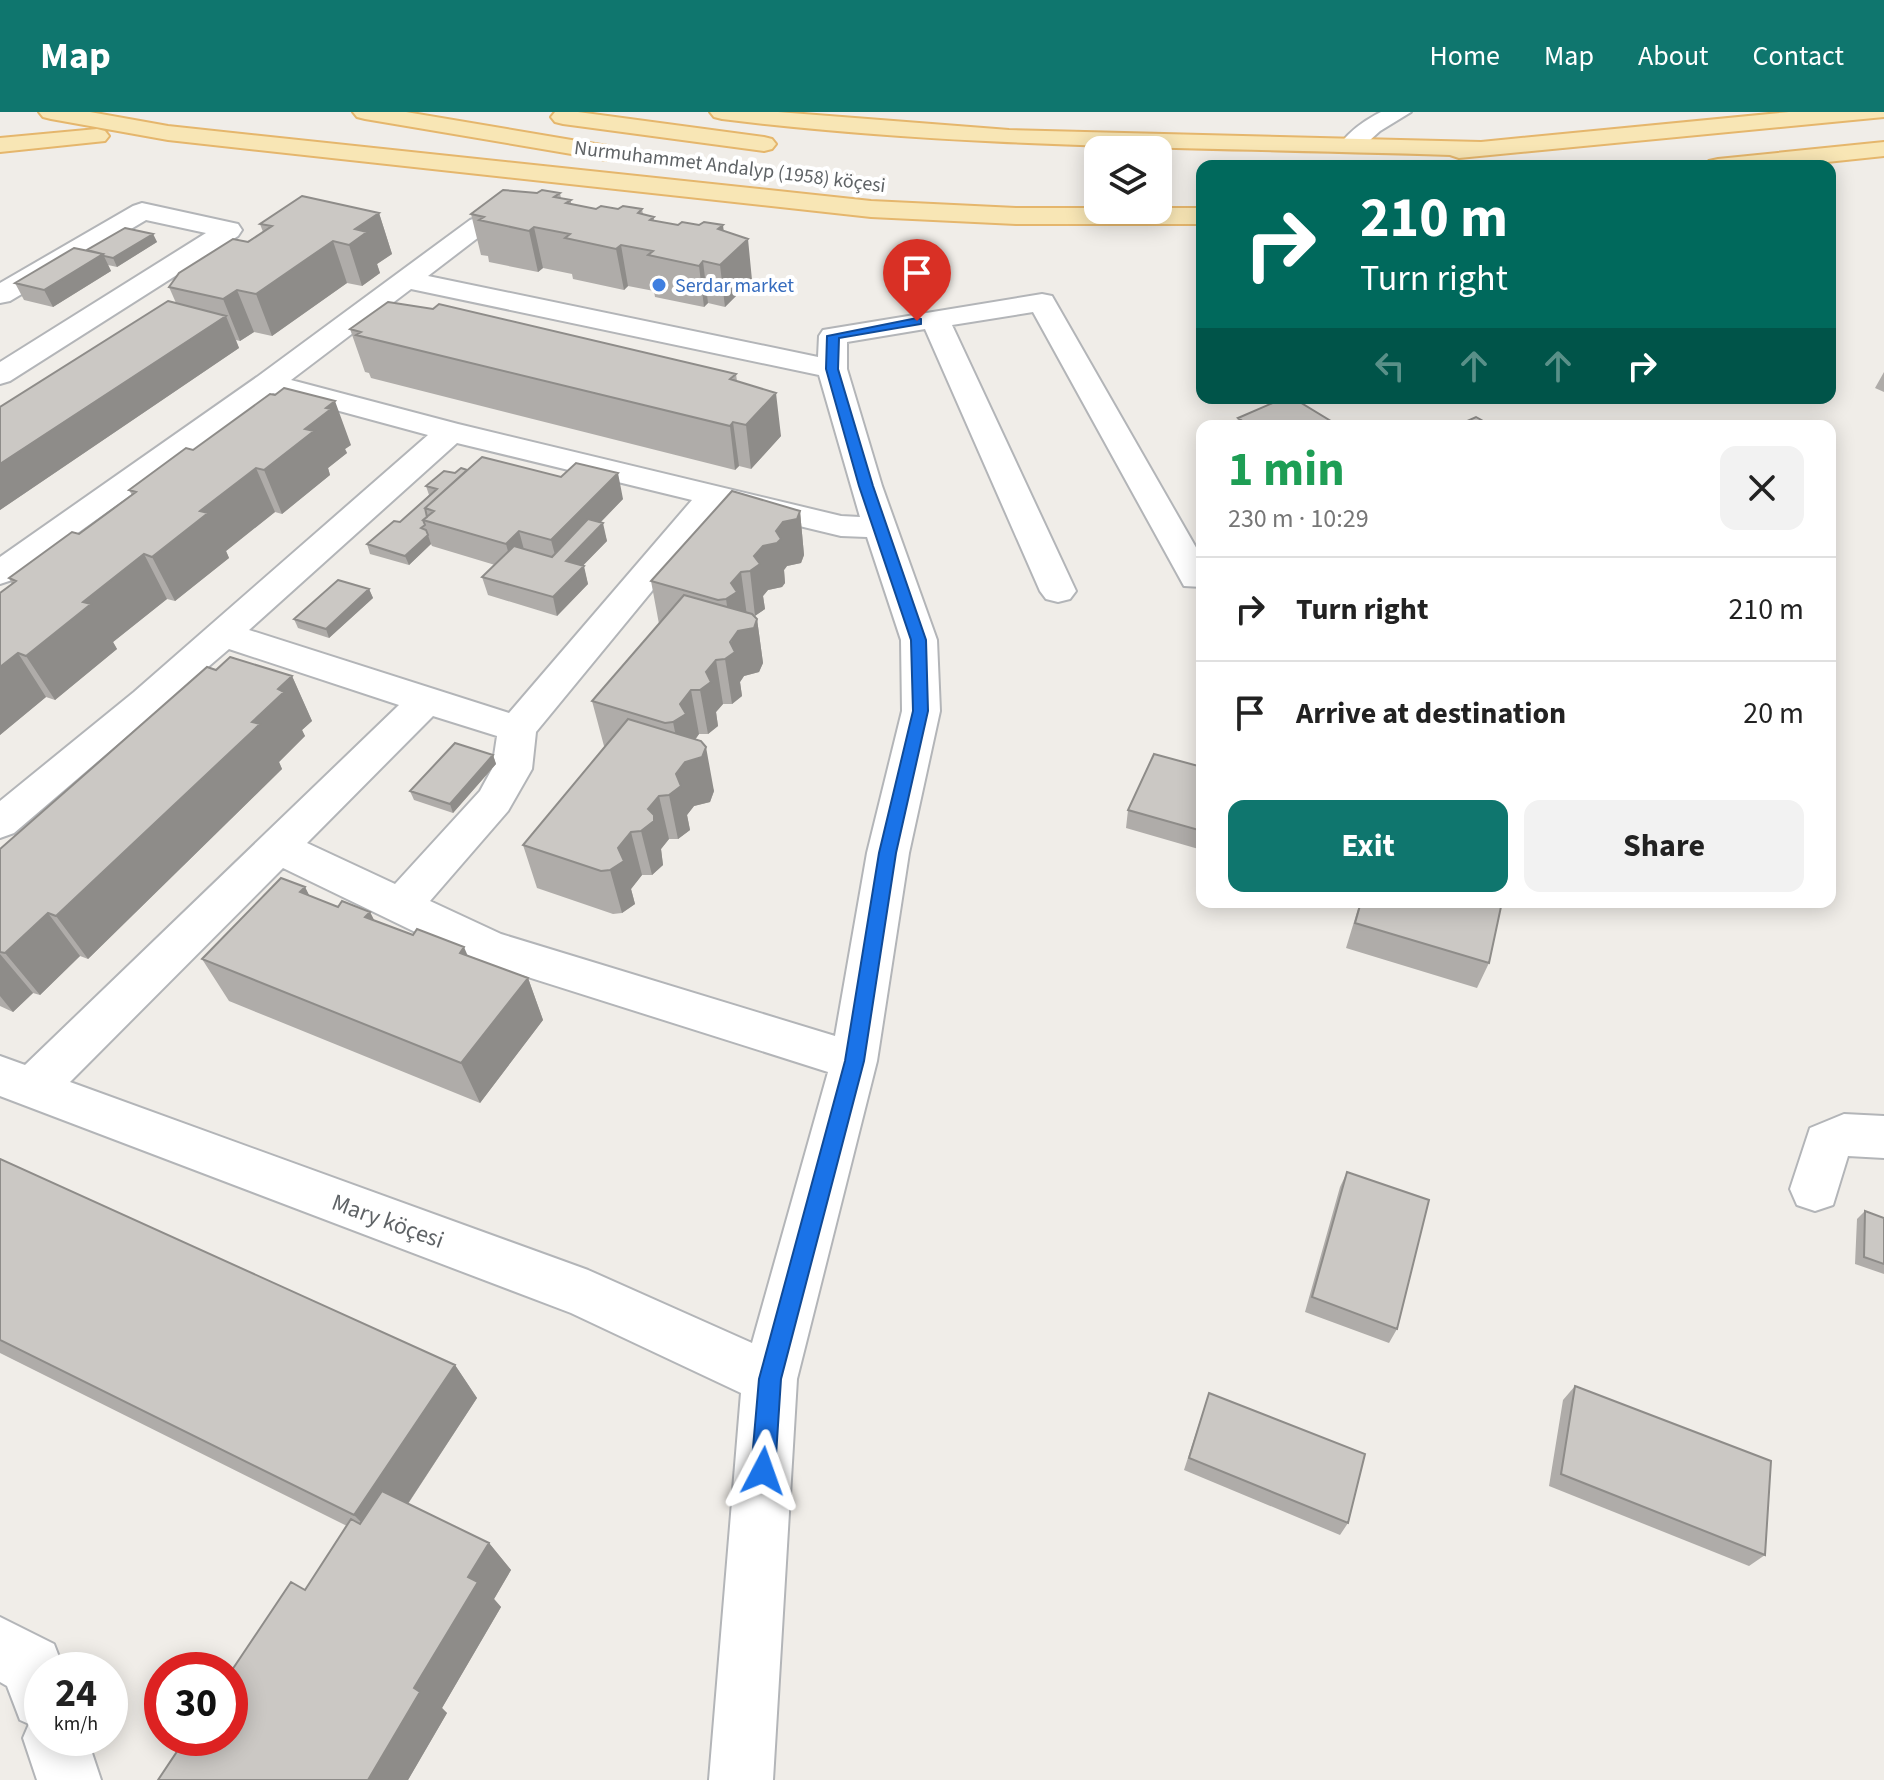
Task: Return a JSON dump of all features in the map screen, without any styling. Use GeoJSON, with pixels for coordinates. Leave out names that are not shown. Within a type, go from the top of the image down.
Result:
{"type":"FeatureCollection","features":[{"type":"Feature","properties":{"kind":"main road"},"geometry":{"type":"LineString","coordinates":[[51,112],[168,133],[871,209],[1016,216],[1196,216]]}},
{"type":"Feature","properties":{"kind":"main road","name":"Nurmuhammet Andalyp (1958) köçesi"},"geometry":{"type":"LineString","coordinates":[[365,112],[624,155]]}},
{"type":"Feature","properties":{"kind":"main road"},"geometry":{"type":"LineString","coordinates":[[722,112],[789,122],[954,134],[1215,145],[1352,144],[1489,149]]}},
{"type":"Feature","properties":{"kind":"main road"},"geometry":{"type":"LineString","coordinates":[[1303,160],[1489,149],[1700,126],[1878,112]]}},
{"type":"Feature","properties":{"kind":"main road","name":"Nurmuhammet Andalyp (1958) köçesi"},"geometry":{"type":"LineString","coordinates":[[545,114],[786,146]]}},
{"type":"Feature","properties":{"kind":"main road"},"geometry":{"type":"LineString","coordinates":[[0,145],[69,137],[168,133]]}},
{"type":"Feature","properties":{"kind":"main road"},"geometry":{"type":"LineString","coordinates":[[1777,160],[1884,149]]}},
{"type":"Feature","properties":{"kind":"main road"},"geometry":{"type":"LineString","coordinates":[[979,159],[1083,163]]}},
{"type":"Feature","properties":{"kind":"main road"},"geometry":{"type":"LineString","coordinates":[[1172,164],[1196,163]]}},
{"type":"Feature","properties":{"kind":"main road"},"geometry":{"type":"LineString","coordinates":[[1051,192],[1084,193]]}},
{"type":"Feature","properties":{"kind":"main road"},"geometry":{"type":"LineString","coordinates":[[1172,195],[1196,195]]}},
{"type":"Feature","properties":{"kind":"street"},"geometry":{"type":"LineString","coordinates":[[1352,144],[1372,126],[1399,112]]}},
{"type":"Feature","properties":{"kind":"street"},"geometry":{"type":"LineString","coordinates":[[0,295],[142,211],[229,230],[0,375]]}},
{"type":"Feature","properties":{"kind":"street"},"geometry":{"type":"LineString","coordinates":[[0,573],[268,383],[479,225]]}},
{"type":"Feature","properties":{"kind":"street"},"geometry":{"type":"LineString","coordinates":[[406,280],[832,369]]}},
{"type":"Feature","properties":{"kind":"street"},"geometry":{"type":"LineString","coordinates":[[741,1780],[770,1379],[854,1061],[888,853],[921,711],[919,640],[832,369],[833,336],[1042,302],[1196,578]]}},
{"type":"Feature","properties":{"kind":"street"},"geometry":{"type":"LineString","coordinates":[[935,319],[1058,591]]}},
{"type":"Feature","properties":{"kind":"street"},"geometry":{"type":"LineString","coordinates":[[268,383],[451,432],[841,526],[881,528]]}},
{"type":"Feature","properties":{"kind":"street"},"geometry":{"type":"LineString","coordinates":[[0,823],[222,634],[451,432]]}},
{"type":"Feature","properties":{"kind":"street"},"geometry":{"type":"LineString","coordinates":[[401,906],[494,801],[512,769],[517,729],[714,494]]}},
{"type":"Feature","properties":{"kind":"street"},"geometry":{"type":"LineString","coordinates":[[222,634],[517,729]]}},
{"type":"Feature","properties":{"kind":"street"},"geometry":{"type":"LineString","coordinates":[[16,1082],[277,847],[426,701]]}},
{"type":"Feature","properties":{"kind":"street"},"geometry":{"type":"LineString","coordinates":[[277,847],[487,947],[854,1061]]}},
{"type":"Feature","properties":{"kind":"street","name":"Mary köçesi"},"geometry":{"type":"LineString","coordinates":[[16,1082],[588,1295],[770,1379]]}},
{"type":"Feature","properties":{"kind":"street"},"geometry":{"type":"LineString","coordinates":[[1815,1189],[1827,1143],[1844,1135],[1884,1137]]}},
{"type":"Feature","properties":{"kind":"street"},"geometry":{"type":"LineString","coordinates":[[0,1648],[24,1662]]}},
{"type":"Feature","properties":{"kind":"street"},"geometry":{"type":"LineString","coordinates":[[61,1756],[69,1780]]}},
{"type":"Feature","properties":{"kind":"building"},"geometry":{"type":"Polygon","coordinates":[[[503,190],[560,193],[554,197],[571,200],[566,203],[596,209],[601,206],[618,209],[623,206],[642,209],[638,213],[654,217],[650,220],[678,225],[682,222],[699,225],[704,222],[723,225],[718,229],[748,239],[720,265],[703,261],[699,266],[648,255],[653,251],[621,245],[616,249],[565,238],[570,234],[534,227],[529,231],[479,220],[484,217],[471,214],[503,190]]]}},
{"type":"Feature","properties":{"kind":"building"},"geometry":{"type":"Polygon","coordinates":[[[302,196],[379,213],[355,229],[367,232],[349,245],[333,241],[256,294],[237,290],[223,299],[169,287],[179,273],[233,239],[248,242],[272,226],[260,224],[302,196]]]}},
{"type":"Feature","properties":{"kind":"building"},"geometry":{"type":"Polygon","coordinates":[[[125,228],[153,234],[113,258],[87,250],[125,228]]]}},
{"type":"Feature","properties":{"kind":"building"},"geometry":{"type":"Polygon","coordinates":[[[74,248],[103,254],[44,290],[15,283],[74,248]]]}},
{"type":"Feature","properties":{"kind":"building"},"geometry":{"type":"Polygon","coordinates":[[[168,301],[226,316],[0,464],[0,407],[168,301]]]}},
{"type":"Feature","properties":{"kind":"building"},"geometry":{"type":"Polygon","coordinates":[[[388,302],[433,309],[439,304],[736,374],[730,379],[776,393],[746,425],[733,422],[730,426],[356,335],[361,332],[350,329],[388,302]]]}},
{"type":"Feature","properties":{"kind":"building"},"geometry":{"type":"Polygon","coordinates":[[[284,388],[335,401],[326,408],[331,409],[305,429],[314,431],[264,470],[256,468],[200,511],[208,513],[152,557],[144,554],[83,602],[91,604],[26,656],[18,653],[0,667],[0,593],[16,581],[9,578],[72,532],[79,534],[136,492],[129,490],[186,448],[193,450],[270,394],[275,395],[284,388]]]}},
{"type":"Feature","properties":{"kind":"building"},"geometry":{"type":"Polygon","coordinates":[[[1270,404],[1303,404],[1329,420],[1241,420],[1238,418],[1270,404]]]}},
{"type":"Feature","properties":{"kind":"building"},"geometry":{"type":"Polygon","coordinates":[[[482,457],[561,477],[576,463],[618,473],[551,540],[519,531],[506,544],[423,520],[434,511],[425,508],[482,457]]]}},
{"type":"Feature","properties":{"kind":"building"},"geometry":{"type":"Polygon","coordinates":[[[461,468],[467,470],[425,508],[427,517],[421,528],[428,535],[405,556],[367,544],[394,521],[400,522],[437,489],[426,486],[444,471],[455,473],[461,468]]]}},
{"type":"Feature","properties":{"kind":"building"},"geometry":{"type":"Polygon","coordinates":[[[732,491],[800,511],[797,519],[783,522],[776,531],[781,539],[777,543],[763,546],[754,556],[760,564],[750,571],[741,572],[731,583],[737,592],[718,600],[651,581],[732,491]]]}},
{"type":"Feature","properties":{"kind":"building"},"geometry":{"type":"Polygon","coordinates":[[[588,519],[603,523],[566,561],[584,566],[553,597],[482,577],[514,546],[552,557],[588,519]]]}},
{"type":"Feature","properties":{"kind":"building"},"geometry":{"type":"Polygon","coordinates":[[[338,580],[369,589],[326,629],[294,619],[338,580]]]}},
{"type":"Feature","properties":{"kind":"building"},"geometry":{"type":"Polygon","coordinates":[[[684,595],[752,614],[757,619],[754,628],[738,631],[730,642],[735,652],[725,659],[716,660],[706,672],[711,682],[700,690],[691,690],[680,704],[686,714],[665,723],[592,701],[684,595]]]}},
{"type":"Feature","properties":{"kind":"building"},"geometry":{"type":"Polygon","coordinates":[[[230,657],[292,676],[278,689],[284,692],[252,722],[260,724],[56,916],[48,913],[5,953],[0,952],[0,849],[207,667],[216,670],[230,657]]]}},
{"type":"Feature","properties":{"kind":"building"},"geometry":{"type":"Polygon","coordinates":[[[628,719],[701,741],[706,747],[702,757],[685,762],[676,774],[681,786],[669,795],[659,796],[648,809],[654,815],[654,821],[641,831],[631,832],[618,848],[624,861],[610,870],[601,871],[523,845],[628,719]]]}},
{"type":"Feature","properties":{"kind":"building"},"geometry":{"type":"Polygon","coordinates":[[[455,743],[493,755],[450,804],[410,791],[455,743]]]}},
{"type":"Feature","properties":{"kind":"building"},"geometry":{"type":"Polygon","coordinates":[[[1154,754],[1196,765],[1196,829],[1128,810],[1154,754]]]}},
{"type":"Feature","properties":{"kind":"building"},"geometry":{"type":"Polygon","coordinates":[[[281,878],[305,887],[300,892],[338,907],[342,901],[370,912],[365,917],[413,935],[417,929],[464,947],[460,953],[528,978],[461,1063],[202,959],[281,878]]]}},
{"type":"Feature","properties":{"kind":"building"},"geometry":{"type":"Polygon","coordinates":[[[1359,908],[1501,908],[1489,963],[1355,923],[1359,908]]]}},
{"type":"Feature","properties":{"kind":"building"},"geometry":{"type":"Polygon","coordinates":[[[0,1159],[455,1365],[354,1515],[0,1340],[0,1159]]]}},
{"type":"Feature","properties":{"kind":"building"},"geometry":{"type":"Polygon","coordinates":[[[1347,1172],[1429,1200],[1397,1329],[1312,1297],[1347,1172]]]}},
{"type":"Feature","properties":{"kind":"building"},"geometry":{"type":"Polygon","coordinates":[[[1865,1211],[1884,1218],[1884,1264],[1864,1257],[1865,1211]]]}},
{"type":"Feature","properties":{"kind":"building"},"geometry":{"type":"Polygon","coordinates":[[[1575,1386],[1771,1461],[1765,1555],[1561,1474],[1575,1386]]]}},
{"type":"Feature","properties":{"kind":"building"},"geometry":{"type":"Polygon","coordinates":[[[1209,1393],[1365,1454],[1348,1523],[1189,1458],[1209,1393]]]}},
{"type":"Feature","properties":{"kind":"building"},"geometry":{"type":"Polygon","coordinates":[[[382,1491],[489,1543],[468,1577],[478,1582],[414,1688],[420,1692],[368,1780],[158,1780],[174,1756],[248,1756],[248,1652],[244,1652],[291,1582],[305,1590],[351,1519],[360,1524],[382,1491]]]}},
{"type":"Feature","properties":{"kind":"place","name":"Serdar market"},"geometry":{"type":"Point","coordinates":[659,285]}},
{"type":"Feature","properties":{"kind":"route"},"geometry":{"type":"LineString","coordinates":[[763,1471],[770,1379],[854,1061],[888,853],[921,711],[919,640],[866,486],[832,369],[833,336],[917,321]]}}]}
